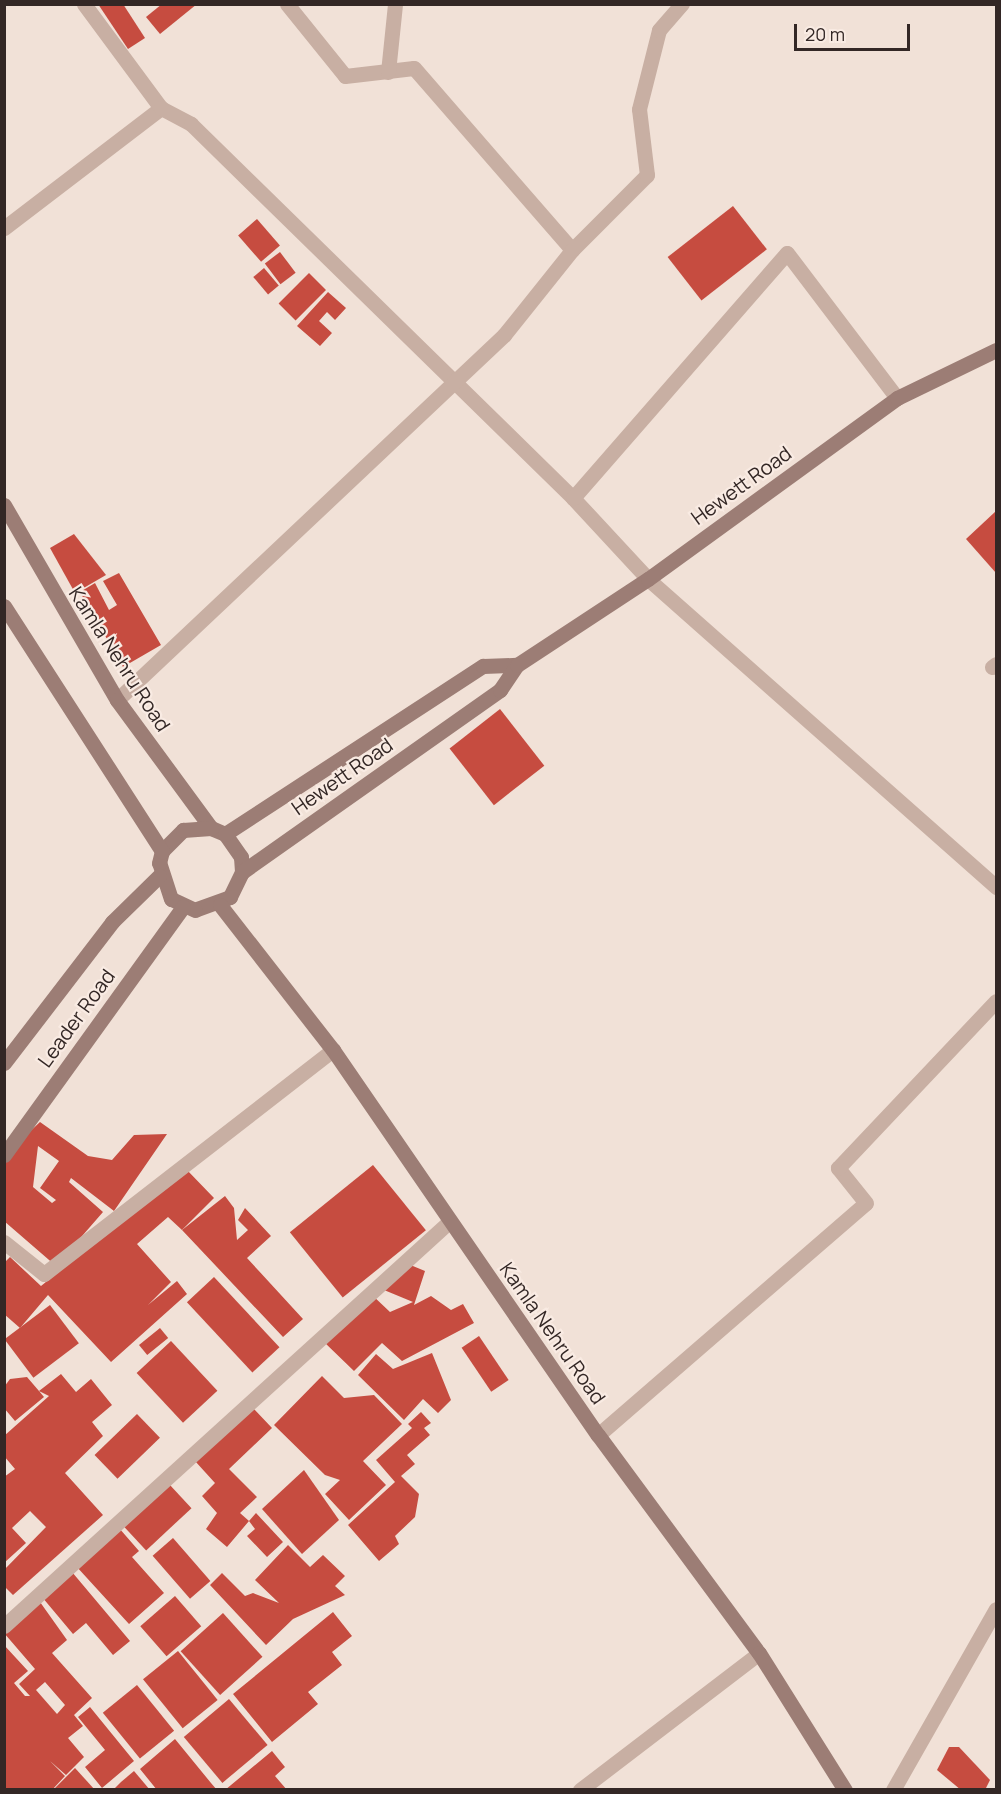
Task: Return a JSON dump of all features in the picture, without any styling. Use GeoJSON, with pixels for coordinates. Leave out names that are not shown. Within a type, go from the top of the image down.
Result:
{"type":"FeatureCollection","features":[{"type":"Feature","properties":{"kind":"main road","name":"Hewett Road"},"geometry":{"type":"LineString","coordinates":[[242,872],[501,690],[516,665],[648,579],[897,398],[996,350]]}},
{"type":"Feature","properties":{"kind":"main road","name":"Kamla Nehru Road"},"geometry":{"type":"LineString","coordinates":[[4,505],[117,700],[218,831]]}},
{"type":"Feature","properties":{"kind":"main road"},"geometry":{"type":"LineString","coordinates":[[4,606],[162,851]]}},
{"type":"Feature","properties":{"kind":"main road","name":"Hewett Road"},"geometry":{"type":"LineString","coordinates":[[218,831],[483,666],[516,665]]}},
{"type":"Feature","properties":{"kind":"main road"},"geometry":{"type":"LineString","coordinates":[[183,830],[218,831],[241,857],[242,872],[231,897],[220,905],[202,910],[183,907],[159,876],[162,851],[183,830]]}},
{"type":"Feature","properties":{"kind":"main road","name":"Leader Road"},"geometry":{"type":"LineString","coordinates":[[4,1063],[112,922],[159,876]]}},
{"type":"Feature","properties":{"kind":"main road","name":"Kamla Nehru Road"},"geometry":{"type":"LineString","coordinates":[[220,905],[333,1050],[598,1435],[759,1653],[845,1790]]}},
{"type":"Feature","properties":{"kind":"main road","name":"Leader Road"},"geometry":{"type":"LineString","coordinates":[[4,1155],[183,907]]}},
{"type":"Feature","properties":{"kind":"street"},"geometry":{"type":"LineString","coordinates":[[84,4],[161,108],[191,124],[573,498],[648,579],[794,703],[996,887]]}},
{"type":"Feature","properties":{"kind":"street"},"geometry":{"type":"LineString","coordinates":[[287,4],[345,76],[414,68],[572,250]]}},
{"type":"Feature","properties":{"kind":"street"},"geometry":{"type":"LineString","coordinates":[[388,72],[395,4]]}},
{"type":"Feature","properties":{"kind":"street"},"geometry":{"type":"LineString","coordinates":[[117,700],[504,335],[572,250],[647,175],[639,109],[659,30],[682,4]]}},
{"type":"Feature","properties":{"kind":"street"},"geometry":{"type":"LineString","coordinates":[[4,228],[161,108]]}},
{"type":"Feature","properties":{"kind":"street"},"geometry":{"type":"LineString","coordinates":[[573,498],[787,253],[897,398]]}},
{"type":"Feature","properties":{"kind":"street"},"geometry":{"type":"LineString","coordinates":[[598,1435],[866,1203],[838,1168],[996,1001]]}},
{"type":"Feature","properties":{"kind":"street"},"geometry":{"type":"LineString","coordinates":[[4,1242],[44,1274],[333,1050]]}},
{"type":"Feature","properties":{"kind":"street"},"geometry":{"type":"LineString","coordinates":[[4,1626],[450,1221]]}},
{"type":"Feature","properties":{"kind":"street"},"geometry":{"type":"LineString","coordinates":[[893,1790],[996,1609]]}},
{"type":"Feature","properties":{"kind":"street"},"geometry":{"type":"LineString","coordinates":[[580,1790],[759,1653]]}},
{"type":"Feature","properties":{"kind":"building"},"geometry":{"type":"Polygon","coordinates":[[[98,4],[123,4],[145,38],[128,49],[98,4]]]}},
{"type":"Feature","properties":{"kind":"building"},"geometry":{"type":"Polygon","coordinates":[[[162,4],[197,4],[160,34],[146,17],[162,4]]]}},
{"type":"Feature","properties":{"kind":"building"},"geometry":{"type":"Polygon","coordinates":[[[733,206],[767,249],[701,300],[668,257],[733,206]]]}},
{"type":"Feature","properties":{"kind":"building"},"geometry":{"type":"Polygon","coordinates":[[[257,219],[280,245],[261,262],[238,235],[257,219]]]}},
{"type":"Feature","properties":{"kind":"building"},"geometry":{"type":"Polygon","coordinates":[[[280,252],[296,273],[280,284],[265,263],[280,252]]]}},
{"type":"Feature","properties":{"kind":"building"},"geometry":{"type":"Polygon","coordinates":[[[264,268],[279,286],[268,295],[253,277],[264,268]]]}},
{"type":"Feature","properties":{"kind":"building"},"geometry":{"type":"Polygon","coordinates":[[[309,273],[326,290],[296,320],[279,303],[309,273]]]}},
{"type":"Feature","properties":{"kind":"building"},"geometry":{"type":"Polygon","coordinates":[[[328,292],[346,308],[335,320],[327,312],[319,321],[332,333],[320,346],[297,326],[328,292]]]}},
{"type":"Feature","properties":{"kind":"building"},"geometry":{"type":"Polygon","coordinates":[[[996,511],[996,573],[966,539],[996,511]]]}},
{"type":"Feature","properties":{"kind":"building"},"geometry":{"type":"Polygon","coordinates":[[[74,534],[106,575],[75,593],[50,548],[74,534]]]}},
{"type":"Feature","properties":{"kind":"building"},"geometry":{"type":"Polygon","coordinates":[[[119,573],[161,645],[123,667],[80,592],[95,583],[109,610],[117,605],[103,581],[119,573]]]}},
{"type":"Feature","properties":{"kind":"building"},"geometry":{"type":"Polygon","coordinates":[[[500,709],[544,766],[494,805],[450,748],[500,709]]]}},
{"type":"Feature","properties":{"kind":"building"},"geometry":{"type":"Polygon","coordinates":[[[40,1122],[88,1156],[112,1160],[134,1135],[167,1134],[114,1211],[71,1178],[69,1182],[103,1212],[56,1266],[4,1221],[4,1156],[40,1122]],[[38,1146],[33,1187],[52,1203],[56,1200],[40,1188],[59,1161],[38,1146]]]}},
{"type":"Feature","properties":{"kind":"building"},"geometry":{"type":"Polygon","coordinates":[[[373,1165],[426,1230],[343,1298],[290,1232],[373,1165]]]}},
{"type":"Feature","properties":{"kind":"building"},"geometry":{"type":"Polygon","coordinates":[[[186,1169],[214,1198],[182,1230],[168,1217],[137,1244],[171,1282],[148,1305],[177,1281],[187,1294],[111,1362],[48,1295],[20,1328],[4,1314],[4,1263],[10,1257],[41,1286],[186,1169]]]}},
{"type":"Feature","properties":{"kind":"building"},"geometry":{"type":"Polygon","coordinates":[[[225,1196],[234,1208],[237,1240],[248,1230],[238,1220],[245,1208],[271,1236],[247,1258],[303,1319],[283,1337],[182,1230],[225,1196]]]}},
{"type":"Feature","properties":{"kind":"building"},"geometry":{"type":"Polygon","coordinates":[[[408,1264],[425,1271],[414,1305],[431,1296],[451,1310],[463,1304],[474,1323],[402,1361],[382,1343],[354,1371],[324,1342],[371,1294],[390,1312],[413,1302],[384,1290],[408,1264]]]}},
{"type":"Feature","properties":{"kind":"building"},"geometry":{"type":"Polygon","coordinates":[[[214,1277],[279,1347],[252,1372],[187,1302],[214,1277]]]}},
{"type":"Feature","properties":{"kind":"building"},"geometry":{"type":"Polygon","coordinates":[[[50,1305],[79,1343],[33,1378],[4,1339],[50,1305]]]}},
{"type":"Feature","properties":{"kind":"building"},"geometry":{"type":"Polygon","coordinates":[[[160,1328],[168,1338],[147,1355],[139,1345],[160,1328]]]}},
{"type":"Feature","properties":{"kind":"building"},"geometry":{"type":"Polygon","coordinates":[[[479,1336],[509,1380],[491,1392],[462,1348],[479,1336]]]}},
{"type":"Feature","properties":{"kind":"building"},"geometry":{"type":"Polygon","coordinates":[[[171,1341],[217,1391],[183,1423],[137,1373],[171,1341]]]}},
{"type":"Feature","properties":{"kind":"building"},"geometry":{"type":"Polygon","coordinates":[[[432,1353],[451,1400],[438,1413],[423,1399],[404,1420],[358,1375],[376,1354],[393,1369],[432,1353]]]}},
{"type":"Feature","properties":{"kind":"building"},"geometry":{"type":"Polygon","coordinates":[[[61,1374],[76,1392],[91,1379],[112,1405],[92,1422],[103,1436],[65,1473],[103,1515],[13,1595],[4,1586],[4,1570],[46,1527],[30,1511],[12,1528],[26,1543],[4,1563],[4,1477],[15,1469],[4,1456],[4,1436],[49,1396],[39,1391],[61,1374]]]}},
{"type":"Feature","properties":{"kind":"building"},"geometry":{"type":"Polygon","coordinates":[[[322,1376],[344,1398],[374,1395],[402,1424],[363,1461],[386,1485],[349,1520],[325,1494],[340,1480],[325,1475],[274,1425],[322,1376]]]}},
{"type":"Feature","properties":{"kind":"building"},"geometry":{"type":"Polygon","coordinates":[[[27,1377],[44,1397],[15,1421],[4,1408],[4,1387],[10,1379],[27,1377]]]}},
{"type":"Feature","properties":{"kind":"building"},"geometry":{"type":"Polygon","coordinates":[[[252,1407],[272,1428],[229,1469],[257,1497],[240,1513],[249,1521],[227,1547],[206,1529],[217,1513],[202,1496],[215,1483],[195,1461],[252,1407]]]}},
{"type":"Feature","properties":{"kind":"building"},"geometry":{"type":"Polygon","coordinates":[[[421,1412],[431,1423],[424,1428],[430,1435],[407,1455],[415,1464],[401,1476],[419,1494],[415,1517],[395,1536],[399,1544],[379,1561],[348,1525],[395,1482],[376,1460],[412,1428],[408,1424],[421,1412]]]}},
{"type":"Feature","properties":{"kind":"building"},"geometry":{"type":"Polygon","coordinates":[[[137,1414],[160,1438],[117,1479],[95,1455],[137,1414]]]}},
{"type":"Feature","properties":{"kind":"building"},"geometry":{"type":"Polygon","coordinates":[[[304,1470],[339,1520],[302,1554],[262,1509],[304,1470]]]}},
{"type":"Feature","properties":{"kind":"building"},"geometry":{"type":"Polygon","coordinates":[[[169,1484],[192,1508],[146,1550],[124,1526],[169,1484]]]}},
{"type":"Feature","properties":{"kind":"building"},"geometry":{"type":"Polygon","coordinates":[[[256,1513],[283,1542],[267,1557],[247,1536],[255,1529],[249,1521],[256,1513]]]}},
{"type":"Feature","properties":{"kind":"building"},"geometry":{"type":"Polygon","coordinates":[[[119,1528],[139,1551],[132,1557],[164,1593],[129,1624],[76,1566],[119,1528]]]}},
{"type":"Feature","properties":{"kind":"building"},"geometry":{"type":"Polygon","coordinates":[[[173,1538],[210,1581],[190,1599],[153,1556],[173,1538]]]}},
{"type":"Feature","properties":{"kind":"building"},"geometry":{"type":"Polygon","coordinates":[[[288,1545],[310,1567],[323,1555],[345,1576],[335,1586],[345,1595],[293,1619],[266,1645],[210,1585],[222,1573],[245,1596],[253,1593],[279,1603],[255,1580],[288,1545]]]}},
{"type":"Feature","properties":{"kind":"building"},"geometry":{"type":"Polygon","coordinates":[[[72,1572],[130,1641],[113,1655],[86,1623],[73,1634],[42,1597],[72,1572]]]}},
{"type":"Feature","properties":{"kind":"building"},"geometry":{"type":"Polygon","coordinates":[[[175,1596],[201,1626],[167,1656],[140,1626],[175,1596]]]}},
{"type":"Feature","properties":{"kind":"building"},"geometry":{"type":"Polygon","coordinates":[[[40,1602],[67,1640],[52,1653],[92,1698],[74,1715],[83,1726],[68,1738],[84,1757],[66,1775],[50,1761],[65,1776],[52,1790],[4,1790],[4,1645],[28,1671],[14,1683],[25,1696],[30,1696],[19,1684],[35,1669],[4,1633],[40,1602]],[[45,1682],[36,1690],[57,1714],[65,1705],[45,1682]]]}},
{"type":"Feature","properties":{"kind":"building"},"geometry":{"type":"Polygon","coordinates":[[[333,1612],[352,1636],[332,1652],[342,1665],[308,1692],[318,1704],[272,1742],[233,1694],[333,1612]]]}},
{"type":"Feature","properties":{"kind":"building"},"geometry":{"type":"Polygon","coordinates":[[[223,1613],[262,1657],[220,1695],[181,1651],[223,1613]]]}},
{"type":"Feature","properties":{"kind":"building"},"geometry":{"type":"Polygon","coordinates":[[[178,1651],[218,1700],[183,1728],[143,1679],[178,1651]]]}},
{"type":"Feature","properties":{"kind":"building"},"geometry":{"type":"Polygon","coordinates":[[[137,1685],[174,1731],[140,1759],[103,1713],[137,1685]]]}},
{"type":"Feature","properties":{"kind":"building"},"geometry":{"type":"Polygon","coordinates":[[[229,1699],[268,1745],[222,1783],[184,1737],[229,1699]]]}},
{"type":"Feature","properties":{"kind":"building"},"geometry":{"type":"Polygon","coordinates":[[[90,1707],[134,1761],[102,1788],[85,1767],[105,1750],[78,1717],[90,1707]]]}},
{"type":"Feature","properties":{"kind":"building"},"geometry":{"type":"Polygon","coordinates":[[[175,1739],[217,1790],[157,1790],[140,1769],[175,1739]]]}},
{"type":"Feature","properties":{"kind":"building"},"geometry":{"type":"Polygon","coordinates":[[[949,1747],[959,1747],[990,1780],[985,1790],[961,1790],[937,1770],[949,1747]]]}},
{"type":"Feature","properties":{"kind":"building"},"geometry":{"type":"Polygon","coordinates":[[[272,1751],[285,1767],[275,1776],[287,1790],[225,1790],[272,1751]]]}},
{"type":"Feature","properties":{"kind":"building"},"geometry":{"type":"Polygon","coordinates":[[[75,1768],[95,1790],[53,1790],[75,1768]]]}},
{"type":"Feature","properties":{"kind":"building"},"geometry":{"type":"Polygon","coordinates":[[[134,1771],[150,1790],[113,1790],[121,1782],[134,1771]]]}}]}
